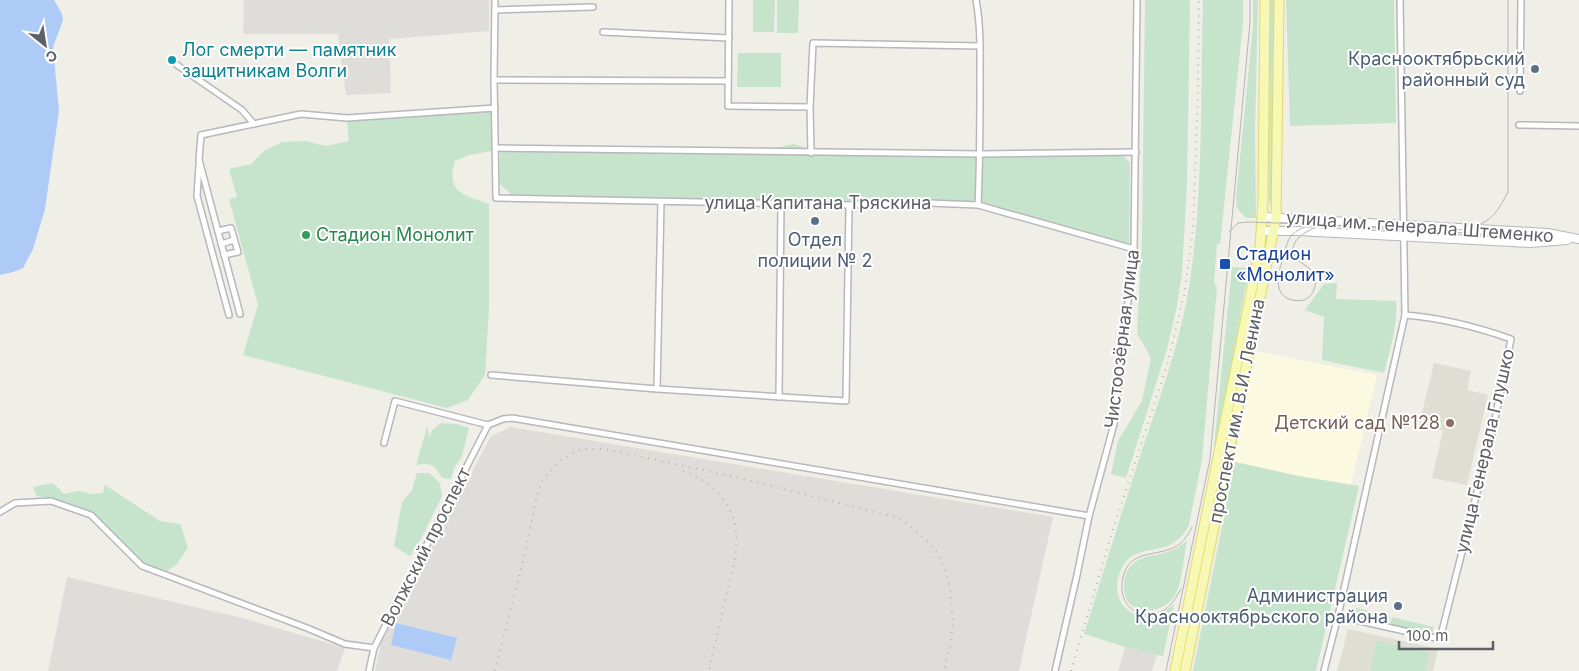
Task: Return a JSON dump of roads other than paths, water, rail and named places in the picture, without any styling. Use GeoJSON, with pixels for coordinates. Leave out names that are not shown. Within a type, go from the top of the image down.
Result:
{"type":"FeatureCollection","features":[{"type":"Feature","properties":{"kind":"main road","name":"проспект им. В.И. Ленина"},"geometry":{"type":"LineString","coordinates":[[1174,671],[1260,248],[1263,217],[1265,0]]}},
{"type":"Feature","properties":{"kind":"main road","name":"проспект им. В.И. Ленина"},"geometry":{"type":"LineString","coordinates":[[1185,671],[1276,218],[1279,0]]}},
{"type":"Feature","properties":{"kind":"street"},"geometry":{"type":"LineString","coordinates":[[496,0],[494,80],[496,148],[610,148],[811,153],[981,154],[1136,152]]}},
{"type":"Feature","properties":{"kind":"street"},"geometry":{"type":"LineString","coordinates":[[729,0],[728,106],[810,107]]}},
{"type":"Feature","properties":{"kind":"street"},"geometry":{"type":"LineString","coordinates":[[976,0],[979,12],[980,46],[981,154],[978,205]]}},
{"type":"Feature","properties":{"kind":"street","name":"Чистоозёрная улица"},"geometry":{"type":"LineString","coordinates":[[1055,671],[1089,516],[1114,424],[1134,250],[1137,0]]}},
{"type":"Feature","properties":{"kind":"street"},"geometry":{"type":"LineString","coordinates":[[1324,671],[1405,316],[1400,0]]}},
{"type":"Feature","properties":{"kind":"street"},"geometry":{"type":"LineString","coordinates":[[1520,92],[1521,0]]}},
{"type":"Feature","properties":{"kind":"street"},"geometry":{"type":"LineString","coordinates":[[495,10],[594,6]]}},
{"type":"Feature","properties":{"kind":"street"},"geometry":{"type":"LineString","coordinates":[[603,32],[729,38]]}},
{"type":"Feature","properties":{"kind":"street"},"geometry":{"type":"LineString","coordinates":[[811,153],[810,107],[813,43],[980,46]]}},
{"type":"Feature","properties":{"kind":"street"},"geometry":{"type":"LineString","coordinates":[[177,65],[242,110],[254,124]]}},
{"type":"Feature","properties":{"kind":"street"},"geometry":{"type":"LineString","coordinates":[[494,80],[728,81]]}},
{"type":"Feature","properties":{"kind":"street"},"geometry":{"type":"LineString","coordinates":[[228,315],[197,196],[201,135],[301,114],[347,118],[495,108]]}},
{"type":"Feature","properties":{"kind":"street"},"geometry":{"type":"LineString","coordinates":[[1519,125],[1579,126]]}},
{"type":"Feature","properties":{"kind":"street","name":"улица Капитана Тряскина"},"geometry":{"type":"LineString","coordinates":[[496,148],[496,198],[849,205],[929,203],[978,205],[1134,250]]}},
{"type":"Feature","properties":{"kind":"street"},"geometry":{"type":"LineString","coordinates":[[200,160],[240,314]]}},
{"type":"Feature","properties":{"kind":"street"},"geometry":{"type":"LineString","coordinates":[[197,196],[208,193]]}},
{"type":"Feature","properties":{"kind":"street"},"geometry":{"type":"LineString","coordinates":[[657,389],[661,202]]}},
{"type":"Feature","properties":{"kind":"street"},"geometry":{"type":"LineString","coordinates":[[779,397],[781,204]]}},
{"type":"Feature","properties":{"kind":"street"},"geometry":{"type":"LineString","coordinates":[[491,375],[657,389],[846,401],[849,205]]}},
{"type":"Feature","properties":{"kind":"street","name":"улица им. генерала Штеменко"},"geometry":{"type":"LineString","coordinates":[[1263,217],[1547,233],[1578,239]]}},
{"type":"Feature","properties":{"kind":"street"},"geometry":{"type":"LineString","coordinates":[[218,232],[231,228],[238,252],[224,256]]}},
{"type":"Feature","properties":{"kind":"street","name":"улица им. генерала Штеменко"},"geometry":{"type":"LineString","coordinates":[[1262,231],[1530,243],[1578,239]]}},
{"type":"Feature","properties":{"kind":"street"},"geometry":{"type":"LineString","coordinates":[[221,244],[234,240]]}},
{"type":"Feature","properties":{"kind":"street","name":"улица Генерала Глушко"},"geometry":{"type":"LineString","coordinates":[[1338,616],[1440,639],[1493,429],[1511,339],[1479,328],[1426,317],[1405,316]]}},
{"type":"Feature","properties":{"kind":"street"},"geometry":{"type":"LineString","coordinates":[[384,443],[395,401],[488,425],[496,421],[512,418],[1089,516]]}},
{"type":"Feature","properties":{"kind":"street","name":"Волжский проспект"},"geometry":{"type":"LineString","coordinates":[[369,671],[374,648],[488,425]]}},
{"type":"Feature","properties":{"kind":"street"},"geometry":{"type":"LineString","coordinates":[[0,512],[15,504],[50,501],[91,515],[142,566],[345,644],[374,648]]}},
{"type":"Feature","properties":{"kind":"water"},"geometry":{"type":"Polygon","coordinates":[[[0,0],[54,0],[62,14],[63,20],[53,47],[59,111],[45,209],[33,249],[23,268],[0,275],[0,0]]]}},
{"type":"Feature","properties":{"kind":"water"},"geometry":{"type":"Polygon","coordinates":[[[396,623],[457,638],[451,660],[391,645],[396,623]]]}},
{"type":"Feature","properties":{"kind":"tram line"},"geometry":{"type":"LineString","coordinates":[[1166,671],[1210,459],[1250,22],[1250,0]]}},
{"type":"Feature","properties":{"kind":"tram line"},"geometry":{"type":"LineString","coordinates":[[1229,232],[1238,223],[1249,222],[1468,230],[1483,223],[1492,216],[1500,207],[1508,192],[1508,0]]}},
{"type":"Feature","properties":{"kind":"tram line"},"geometry":{"type":"LineString","coordinates":[[1311,224],[1298,230],[1291,236],[1282,259],[1278,285],[1283,296],[1289,299],[1296,301],[1304,300],[1310,296],[1315,287],[1316,282],[1312,271],[1295,256],[1293,251],[1299,237],[1318,227]]}},
{"type":"Feature","properties":{"kind":"tram line"},"geometry":{"type":"LineString","coordinates":[[1181,589],[1167,608],[1147,615],[1138,613],[1130,608],[1125,601],[1122,591],[1122,581],[1126,569],[1136,558],[1174,547],[1181,543],[1192,527]]}},
{"type":"Feature","properties":{"kind":"railway"},"geometry":{"type":"LineString","coordinates":[[1071,671],[1110,539],[1168,362],[1184,295],[1193,230],[1199,0]]}},
{"type":"Feature","properties":{"kind":"railway"},"geometry":{"type":"LineString","coordinates":[[495,671],[542,480],[562,459],[583,449],[604,449],[731,476],[899,518],[918,532],[934,548],[945,569],[950,588],[953,625],[944,671]]}},
{"type":"Feature","properties":{"kind":"railway"},"geometry":{"type":"LineString","coordinates":[[683,471],[702,480],[718,494],[730,511],[736,531],[734,566],[709,671]]}},
{"type":"Feature","properties":{"kind":"place","name":"Лог смерти — памятник защитникам Волги"},"geometry":{"type":"Point","coordinates":[172,60]}},
{"type":"Feature","properties":{"kind":"place","name":"Краснооктябрьский районный суд"},"geometry":{"type":"Point","coordinates":[1535,69]}},
{"type":"Feature","properties":{"kind":"place","name":"Отдел полиции № 2"},"geometry":{"type":"Point","coordinates":[815,221]}},
{"type":"Feature","properties":{"kind":"place","name":"Стадион Монолит"},"geometry":{"type":"Point","coordinates":[306,235]}},
{"type":"Feature","properties":{"kind":"place","name":"Стадион «Монолит»"},"geometry":{"type":"Point","coordinates":[1225,264]}},
{"type":"Feature","properties":{"kind":"place","name":"Детский сад №128"},"geometry":{"type":"Point","coordinates":[1450,423]}},
{"type":"Feature","properties":{"kind":"place","name":"Администрация Краснооктябрьского района"},"geometry":{"type":"Point","coordinates":[1398,606]}}]}
